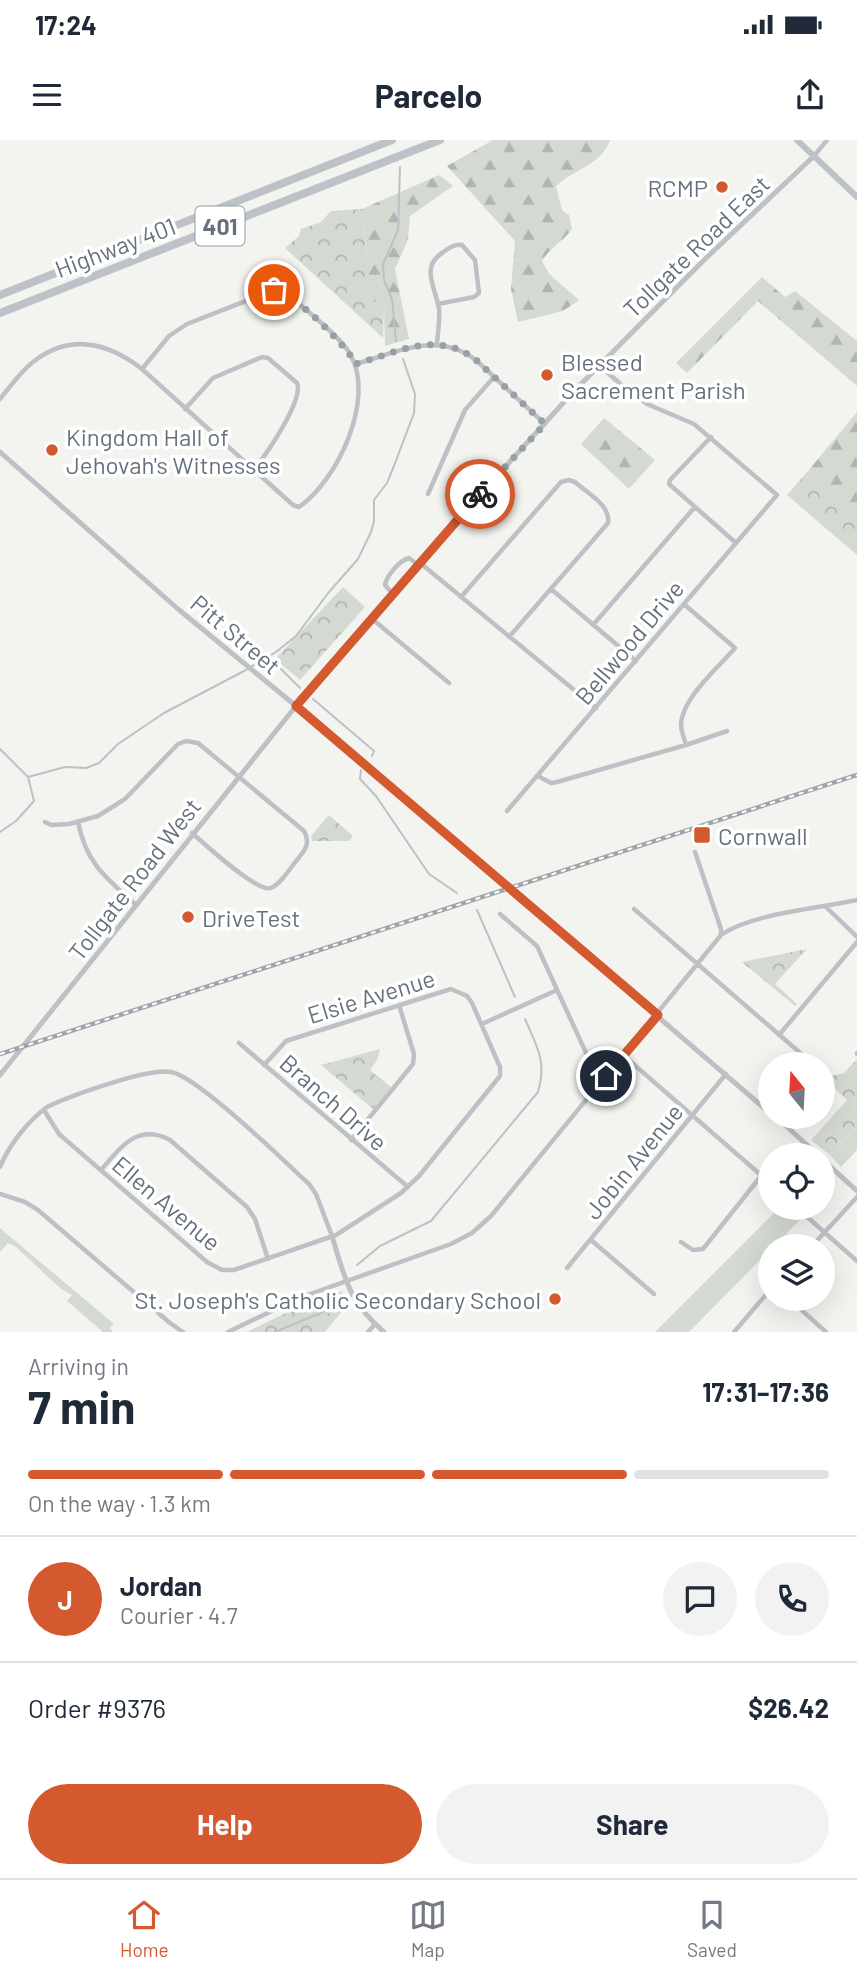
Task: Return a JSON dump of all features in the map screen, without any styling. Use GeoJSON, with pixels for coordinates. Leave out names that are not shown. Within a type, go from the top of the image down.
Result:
{"type":"FeatureCollection","features":[{"type":"Feature","properties":{"kind":"highway","name":"Highway 401"},"geometry":{"type":"LineString","coordinates":[[0,295],[392,140]]}},
{"type":"Feature","properties":{"kind":"highway","name":"Highway 401"},"geometry":{"type":"LineString","coordinates":[[0,313],[440,140]]}},
{"type":"Feature","properties":{"kind":"main road"},"geometry":{"type":"LineString","coordinates":[[797,140],[857,197]]}},
{"type":"Feature","properties":{"kind":"street"},"geometry":{"type":"LineString","coordinates":[[814,156],[827,140]]}},
{"type":"Feature","properties":{"kind":"street","name":"Tollgate Road East"},"geometry":{"type":"LineString","coordinates":[[296,706],[418,563],[545,424],[703,261],[814,156]]}},
{"type":"Feature","properties":{"kind":"street"},"geometry":{"type":"LineString","coordinates":[[437,344],[438,303],[430,271],[432,262],[443,251],[457,244],[462,245],[475,260],[479,293],[474,297],[438,303]]}},
{"type":"Feature","properties":{"kind":"street"},"geometry":{"type":"LineString","coordinates":[[0,399],[31,364],[46,353],[77,344],[103,346],[116,351],[142,369],[293,505],[299,507],[335,468],[347,442],[359,390],[356,364],[348,350],[283,291],[274,290],[187,324],[169,336],[142,369]]}},
{"type":"Feature","properties":{"kind":"street"},"geometry":{"type":"LineString","coordinates":[[356,364],[420,345],[452,346],[468,354],[545,424]]}},
{"type":"Feature","properties":{"kind":"street"},"geometry":{"type":"LineString","coordinates":[[185,409],[213,378],[262,357],[268,358],[297,383],[298,393],[274,443],[254,469]]}},
{"type":"Feature","properties":{"kind":"street"},"geometry":{"type":"LineString","coordinates":[[600,366],[647,404],[694,424],[711,437],[669,484],[736,543]]}},
{"type":"Feature","properties":{"kind":"street"},"geometry":{"type":"LineString","coordinates":[[428,494],[465,410],[494,377]]}},
{"type":"Feature","properties":{"kind":"street","name":"Bellwood Drive"},"geometry":{"type":"LineString","coordinates":[[507,811],[777,495],[711,437]]}},
{"type":"Feature","properties":{"kind":"street","name":"Pitt Street"},"geometry":{"type":"LineString","coordinates":[[0,453],[178,609],[296,706],[758,1102]]}},
{"type":"Feature","properties":{"kind":"street"},"geometry":{"type":"LineString","coordinates":[[461,597],[561,482],[569,480],[606,509],[609,519],[607,526],[509,637]]}},
{"type":"Feature","properties":{"kind":"street"},"geometry":{"type":"LineString","coordinates":[[593,625],[694,508]]}},
{"type":"Feature","properties":{"kind":"street"},"geometry":{"type":"LineString","coordinates":[[392,593],[385,585],[386,579],[404,559],[409,558],[461,597],[596,708]]}},
{"type":"Feature","properties":{"kind":"street"},"geometry":{"type":"LineString","coordinates":[[551,589],[636,661]]}},
{"type":"Feature","properties":{"kind":"street"},"geometry":{"type":"LineString","coordinates":[[685,604],[735,648],[684,709],[681,721],[686,745]]}},
{"type":"Feature","properties":{"kind":"street"},"geometry":{"type":"LineString","coordinates":[[371,618],[449,683]]}},
{"type":"Feature","properties":{"kind":"street","name":"Tollgate Road West"},"geometry":{"type":"LineString","coordinates":[[0,1075],[296,706]]}},
{"type":"Feature","properties":{"kind":"street"},"geometry":{"type":"LineString","coordinates":[[538,776],[551,783],[557,782],[727,731]]}},
{"type":"Feature","properties":{"kind":"street"},"geometry":{"type":"LineString","coordinates":[[45,822],[51,825],[78,822],[98,816],[125,799],[181,742],[196,742],[304,831],[307,839],[305,850],[277,884],[264,888],[250,880],[192,833]]}},
{"type":"Feature","properties":{"kind":"street"},"geometry":{"type":"LineString","coordinates":[[78,822],[86,849],[96,868],[135,904]]}},
{"type":"Feature","properties":{"kind":"street"},"geometry":{"type":"LineString","coordinates":[[695,852],[721,929],[720,935]]}},
{"type":"Feature","properties":{"kind":"street"},"geometry":{"type":"LineString","coordinates":[[228,1332],[299,1298],[451,1244],[477,1230],[658,1015],[720,935],[733,927],[759,920],[857,900]]}},
{"type":"Feature","properties":{"kind":"street"},"geometry":{"type":"LineString","coordinates":[[826,907],[857,937]]}},
{"type":"Feature","properties":{"kind":"street"},"geometry":{"type":"LineString","coordinates":[[634,909],[799,1052]]}},
{"type":"Feature","properties":{"kind":"street"},"geometry":{"type":"LineString","coordinates":[[500,914],[537,946],[587,1055],[607,1074]]}},
{"type":"Feature","properties":{"kind":"street"},"geometry":{"type":"LineString","coordinates":[[779,1035],[857,942]]}},
{"type":"Feature","properties":{"kind":"street","name":"Elsie Avenue"},"geometry":{"type":"LineString","coordinates":[[264,1065],[286,1041],[446,990],[457,990],[467,996],[482,1024]]}},
{"type":"Feature","properties":{"kind":"street"},"geometry":{"type":"LineString","coordinates":[[482,1024],[557,990]]}},
{"type":"Feature","properties":{"kind":"street"},"geometry":{"type":"LineString","coordinates":[[351,1140],[413,1064],[414,1054],[399,1005]]}},
{"type":"Feature","properties":{"kind":"street","name":"Ellen Avenue"},"geometry":{"type":"LineString","coordinates":[[44,1110],[59,1134],[215,1267],[235,1270],[332,1236],[408,1187],[500,1076],[500,1067],[482,1024]]}},
{"type":"Feature","properties":{"kind":"street","name":"Branch Drive"},"geometry":{"type":"LineString","coordinates":[[239,1044],[408,1187]]}},
{"type":"Feature","properties":{"kind":"street"},"geometry":{"type":"LineString","coordinates":[[623,1055],[758,1173]]}},
{"type":"Feature","properties":{"kind":"street"},"geometry":{"type":"LineString","coordinates":[[0,1167],[35,1117],[58,1102],[144,1074],[171,1072],[183,1075],[205,1091],[309,1184],[316,1194],[356,1303],[384,1332]]}},
{"type":"Feature","properties":{"kind":"street","name":"Jobin Avenue"},"geometry":{"type":"LineString","coordinates":[[567,1268],[726,1074]]}},
{"type":"Feature","properties":{"kind":"street"},"geometry":{"type":"LineString","coordinates":[[789,1129],[805,1143]]}},
{"type":"Feature","properties":{"kind":"street"},"geometry":{"type":"LineString","coordinates":[[101,1170],[124,1144],[135,1137],[148,1134],[170,1140],[247,1207],[255,1219],[268,1259]]}},
{"type":"Feature","properties":{"kind":"street"},"geometry":{"type":"LineString","coordinates":[[835,1170],[857,1191]]}},
{"type":"Feature","properties":{"kind":"street"},"geometry":{"type":"LineString","coordinates":[[681,1242],[693,1250],[703,1249],[758,1180]]}},
{"type":"Feature","properties":{"kind":"street"},"geometry":{"type":"LineString","coordinates":[[0,1194],[25,1202],[38,1210],[183,1332]]}},
{"type":"Feature","properties":{"kind":"street"},"geometry":{"type":"LineString","coordinates":[[825,1233],[857,1197]]}},
{"type":"Feature","properties":{"kind":"street"},"geometry":{"type":"LineString","coordinates":[[810,1220],[857,1261]]}},
{"type":"Feature","properties":{"kind":"street"},"geometry":{"type":"LineString","coordinates":[[591,1240],[654,1293]]}},
{"type":"Feature","properties":{"kind":"street"},"geometry":{"type":"LineString","coordinates":[[736,1331],[758,1304]]}},
{"type":"Feature","properties":{"kind":"street"},"geometry":{"type":"LineString","coordinates":[[803,1311],[826,1332]]}},
{"type":"Feature","properties":{"kind":"street"},"geometry":{"type":"LineString","coordinates":[[368,1332],[375,1324]]}},
{"type":"Feature","properties":{"kind":"green space"},"geometry":{"type":"Polygon","coordinates":[[[493,140],[610,140],[594,161],[556,186],[562,210],[569,215],[572,229],[542,261],[549,274],[579,300],[563,311],[518,322],[511,289],[515,241],[447,166],[493,140]]]}},
{"type":"Feature","properties":{"kind":"green space"},"geometry":{"type":"Polygon","coordinates":[[[439,175],[453,186],[410,216],[408,240],[395,269],[409,339],[385,346],[384,306],[368,299],[362,209],[439,175]]]}},
{"type":"Feature","properties":{"kind":"green space"},"geometry":{"type":"Polygon","coordinates":[[[362,209],[368,299],[384,306],[383,338],[285,248],[299,236],[301,229],[321,222],[331,211],[362,209]]]}},
{"type":"Feature","properties":{"kind":"green space"},"geometry":{"type":"Polygon","coordinates":[[[762,277],[785,297],[795,291],[857,341],[857,386],[758,301],[687,373],[676,363],[762,277]]]}},
{"type":"Feature","properties":{"kind":"green space"},"geometry":{"type":"Polygon","coordinates":[[[857,412],[857,515],[808,471],[857,412]]]}},
{"type":"Feature","properties":{"kind":"green space"},"geometry":{"type":"Polygon","coordinates":[[[604,418],[655,460],[629,489],[581,444],[604,418]]]}},
{"type":"Feature","properties":{"kind":"green space"},"geometry":{"type":"Polygon","coordinates":[[[808,471],[857,515],[857,555],[787,495],[808,471]]]}},
{"type":"Feature","properties":{"kind":"green space"},"geometry":{"type":"Polygon","coordinates":[[[343,587],[365,607],[300,680],[275,659],[343,587]]]}},
{"type":"Feature","properties":{"kind":"green space"},"geometry":{"type":"Polygon","coordinates":[[[329,815],[353,836],[349,841],[312,841],[311,836],[329,815]]]}},
{"type":"Feature","properties":{"kind":"green space"},"geometry":{"type":"Polygon","coordinates":[[[807,949],[775,984],[797,1004],[795,1006],[742,962],[807,949]]]}},
{"type":"Feature","properties":{"kind":"green space"},"geometry":{"type":"Polygon","coordinates":[[[380,1049],[370,1070],[391,1087],[373,1109],[321,1065],[380,1049]]]}},
{"type":"Feature","properties":{"kind":"green space"},"geometry":{"type":"Polygon","coordinates":[[[857,1059],[857,1127],[835,1150],[835,1143],[815,1143],[811,1140],[821,1129],[835,1129],[835,1113],[847,1100],[835,1089],[835,1075],[844,1073],[857,1059]]]}},
{"type":"Feature","properties":{"kind":"green space"},"geometry":{"type":"Polygon","coordinates":[[[857,1127],[857,1150],[841,1167],[835,1160],[835,1150],[857,1127]]]}},
{"type":"Feature","properties":{"kind":"green space"},"geometry":{"type":"Polygon","coordinates":[[[767,1220],[800,1220],[786,1234],[758,1234],[758,1262],[689,1332],[655,1332],[767,1220]]]}},
{"type":"Feature","properties":{"kind":"green space"},"geometry":{"type":"Polygon","coordinates":[[[0,1228],[114,1324],[110,1328],[113,1332],[103,1332],[67,1301],[72,1295],[61,1289],[16,1247],[8,1243],[0,1252],[0,1228]]]}},
{"type":"Feature","properties":{"kind":"green space"},"geometry":{"type":"Polygon","coordinates":[[[342,1291],[348,1304],[325,1332],[247,1332],[302,1305],[342,1291]]]}},
{"type":"Feature","properties":{"kind":"waterway"},"geometry":{"type":"LineString","coordinates":[[396,341],[392,299],[384,280],[383,264],[398,230],[400,167]]}},
{"type":"Feature","properties":{"kind":"waterway"},"geometry":{"type":"LineString","coordinates":[[28,777],[65,767],[86,768],[99,763],[118,744],[164,713],[244,671],[276,652],[296,636],[358,559],[371,532],[374,500],[387,483],[414,413],[415,394],[403,359]]}},
{"type":"Feature","properties":{"kind":"waterway"},"geometry":{"type":"LineString","coordinates":[[269,657],[300,688]]}},
{"type":"Feature","properties":{"kind":"waterway"},"geometry":{"type":"LineString","coordinates":[[313,699],[374,751],[372,756]]}},
{"type":"Feature","properties":{"kind":"waterway"},"geometry":{"type":"LineString","coordinates":[[0,749],[28,777],[34,801],[16,821],[0,832]]}},
{"type":"Feature","properties":{"kind":"waterway"},"geometry":{"type":"LineString","coordinates":[[361,770],[360,779],[376,796],[429,874],[457,893]]}},
{"type":"Feature","properties":{"kind":"waterway"},"geometry":{"type":"LineString","coordinates":[[477,910],[515,997]]}},
{"type":"Feature","properties":{"kind":"waterway"},"geometry":{"type":"LineString","coordinates":[[357,1265],[380,1246],[431,1221],[538,1092],[541,1063],[525,1019]]}},
{"type":"Feature","properties":{"kind":"waterway"},"geometry":{"type":"LineString","coordinates":[[275,1332],[330,1309],[340,1298]]}},
{"type":"Feature","properties":{"kind":"railway"},"geometry":{"type":"LineString","coordinates":[[0,1054],[857,775]]}},
{"type":"Feature","properties":{"kind":"way so far"},"geometry":{"type":"LineString","coordinates":[[274,290],[283,291],[309,313],[348,350],[356,364],[420,345],[452,346],[477,361],[545,424],[480,494]]}},
{"type":"Feature","properties":{"kind":"place","name":"RCMP"},"geometry":{"type":"Point","coordinates":[722,187]}},
{"type":"Feature","properties":{"kind":"place","name":"Blessed Sacrement Parish"},"geometry":{"type":"Point","coordinates":[547,375]}},
{"type":"Feature","properties":{"kind":"place","name":"Kingdom Hall of Jehovah's Witnesses"},"geometry":{"type":"Point","coordinates":[52,450]}},
{"type":"Feature","properties":{"kind":"place","name":"Cornwall"},"geometry":{"type":"Point","coordinates":[702,835]}},
{"type":"Feature","properties":{"kind":"place","name":"DriveTest"},"geometry":{"type":"Point","coordinates":[188,917]}},
{"type":"Feature","properties":{"kind":"place","name":"St. Joseph's Catholic Secondary School"},"geometry":{"type":"Point","coordinates":[555,1299]}},
{"type":"Feature","properties":{"kind":"route"},"geometry":{"type":"LineString","coordinates":[[480,494],[296,706],[658,1015],[606,1076]]}}]}
